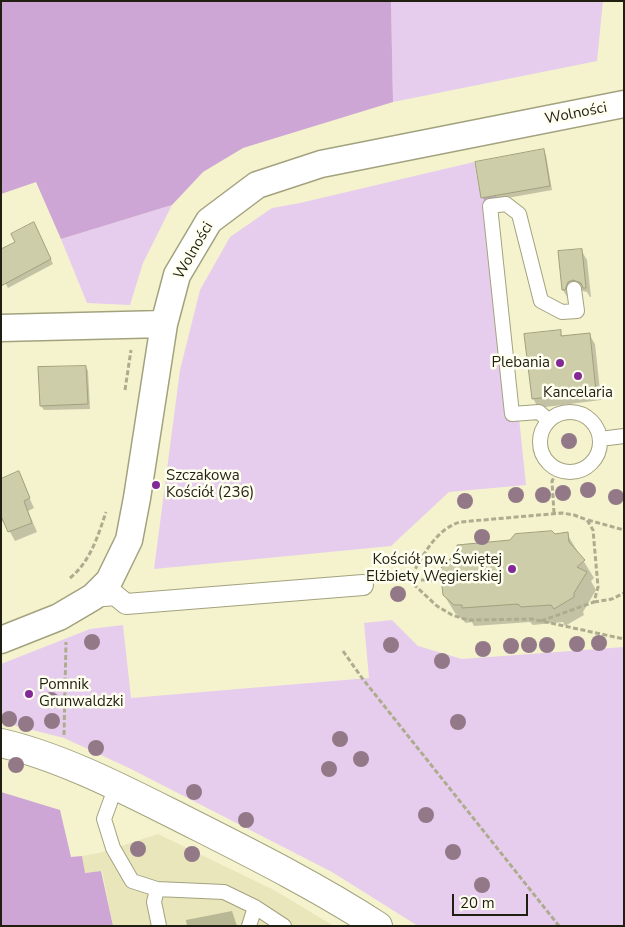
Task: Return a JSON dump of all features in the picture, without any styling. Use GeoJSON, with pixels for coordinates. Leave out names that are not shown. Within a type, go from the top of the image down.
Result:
{"type":"FeatureCollection","features":[{"type":"Feature","properties":{"kind":"street","name":"Wolności"},"geometry":{"type":"LineString","coordinates":[[1,640],[59,617],[93,597],[109,581],[129,540],[164,324],[178,275],[209,221],[257,185],[321,164],[624,104]]}},
{"type":"Feature","properties":{"kind":"street"},"geometry":{"type":"LineString","coordinates":[[1,328],[164,324]]}},
{"type":"Feature","properties":{"kind":"street"},"geometry":{"type":"LineString","coordinates":[[93,597],[115,595],[126,604],[363,584]]}},
{"type":"Feature","properties":{"kind":"street"},"geometry":{"type":"LineString","coordinates":[[1,744],[58,762],[116,786],[290,874],[342,902],[378,926]]}},
{"type":"Feature","properties":{"kind":"lane"},"geometry":{"type":"LineString","coordinates":[[548,420],[539,412],[512,414],[490,206],[506,204],[519,214],[541,301],[562,312],[577,311],[574,289]]}},
{"type":"Feature","properties":{"kind":"lane"},"geometry":{"type":"LineString","coordinates":[[565,411],[575,411],[584,414],[592,420],[600,439],[595,459],[588,466],[578,471],[558,470],[549,464],[543,456],[540,447],[542,428],[548,420],[556,414],[565,411]]}},
{"type":"Feature","properties":{"kind":"lane"},"geometry":{"type":"LineString","coordinates":[[600,439],[624,436]]}},
{"type":"Feature","properties":{"kind":"lane"},"geometry":{"type":"LineString","coordinates":[[116,786],[104,819],[112,848],[132,881],[157,890],[224,892],[254,907],[284,926]]}},
{"type":"Feature","properties":{"kind":"lane"},"geometry":{"type":"LineString","coordinates":[[157,890],[154,902],[159,926]]}},
{"type":"Feature","properties":{"kind":"lane"},"geometry":{"type":"LineString","coordinates":[[249,926],[254,907]]}},
{"type":"Feature","properties":{"kind":"path"},"geometry":{"type":"LineString","coordinates":[[125,391],[134,325]]}},
{"type":"Feature","properties":{"kind":"path"},"geometry":{"type":"LineString","coordinates":[[554,513],[552,481],[558,470]]}},
{"type":"Feature","properties":{"kind":"path"},"geometry":{"type":"LineString","coordinates":[[64,582],[78,572],[96,542],[108,505]]}},
{"type":"Feature","properties":{"kind":"path"},"geometry":{"type":"LineString","coordinates":[[409,580],[431,544],[450,525],[460,522],[554,513],[574,515],[624,530]]}},
{"type":"Feature","properties":{"kind":"path"},"geometry":{"type":"LineString","coordinates":[[587,520],[593,530],[598,587],[594,602]]}},
{"type":"Feature","properties":{"kind":"path"},"geometry":{"type":"LineString","coordinates":[[409,580],[437,606],[452,615],[468,620],[541,620],[624,639]]}},
{"type":"Feature","properties":{"kind":"path"},"geometry":{"type":"LineString","coordinates":[[386,581],[441,580]]}},
{"type":"Feature","properties":{"kind":"path"},"geometry":{"type":"LineString","coordinates":[[541,620],[594,602],[612,599],[624,593]]}},
{"type":"Feature","properties":{"kind":"path"},"geometry":{"type":"LineString","coordinates":[[59,617],[66,639],[64,738]]}},
{"type":"Feature","properties":{"kind":"path"},"geometry":{"type":"LineString","coordinates":[[343,651],[362,678],[559,926]]}},
{"type":"Feature","properties":{"kind":"shaded area"},"geometry":{"type":"Polygon","coordinates":[[[1,1],[391,1],[393,102],[243,148],[203,172],[172,205],[61,239],[36,182],[1,194],[1,1]]]}},
{"type":"Feature","properties":{"kind":"shaded area"},"geometry":{"type":"Polygon","coordinates":[[[391,1],[603,1],[597,61],[393,102],[391,1]]]}},
{"type":"Feature","properties":{"kind":"shaded area"},"geometry":{"type":"Polygon","coordinates":[[[474,162],[481,198],[496,196],[526,485],[449,492],[391,546],[154,569],[180,370],[200,290],[230,237],[272,208],[474,162]]]}},
{"type":"Feature","properties":{"kind":"shaded area"},"geometry":{"type":"Polygon","coordinates":[[[172,205],[143,263],[130,305],[87,303],[61,239],[172,205]]]}},
{"type":"Feature","properties":{"kind":"shaded area"},"geometry":{"type":"Polygon","coordinates":[[[392,620],[418,646],[462,659],[624,647],[624,926],[418,926],[332,872],[129,768],[64,738],[1,722],[1,664],[90,629],[123,625],[131,698],[369,678],[364,623],[392,620]]]}},
{"type":"Feature","properties":{"kind":"shaded area"},"geometry":{"type":"Polygon","coordinates":[[[1,792],[60,810],[71,857],[82,856],[85,873],[101,871],[113,926],[1,926],[1,792]]]}},
{"type":"Feature","properties":{"kind":"shaded area"},"geometry":{"type":"Polygon","coordinates":[[[158,834],[274,890],[334,926],[113,926],[102,871],[84,873],[82,856],[99,853],[158,834]]]}},
{"type":"Feature","properties":{"kind":"building"},"geometry":{"type":"Polygon","coordinates":[[[544,149],[550,186],[481,198],[475,162],[544,149]]]}},
{"type":"Feature","properties":{"kind":"building"},"geometry":{"type":"Polygon","coordinates":[[[34,222],[51,259],[1,286],[1,249],[15,242],[11,234],[34,222]]]}},
{"type":"Feature","properties":{"kind":"building"},"geometry":{"type":"Polygon","coordinates":[[[582,249],[586,288],[583,288],[581,283],[573,280],[568,282],[565,290],[562,290],[558,251],[582,249]]]}},
{"type":"Feature","properties":{"kind":"building","name":"Plebania"},"geometry":{"type":"Polygon","coordinates":[[[561,330],[561,336],[590,333],[596,391],[532,399],[524,334],[561,330]]]}},
{"type":"Feature","properties":{"kind":"building"},"geometry":{"type":"Polygon","coordinates":[[[86,366],[88,404],[40,406],[38,367],[86,366]]]}},
{"type":"Feature","properties":{"kind":"building"},"geometry":{"type":"Polygon","coordinates":[[[19,471],[30,498],[24,501],[32,523],[8,532],[1,516],[1,479],[19,471]]]}},
{"type":"Feature","properties":{"kind":"building","name":"Kościół pw. Świętej Elżbiety Węgierskiej"},"geometry":{"type":"Polygon","coordinates":[[[552,531],[555,534],[568,532],[569,542],[585,560],[577,567],[587,572],[574,593],[574,597],[554,609],[551,605],[521,607],[518,604],[462,608],[462,605],[454,605],[443,595],[440,569],[457,552],[457,545],[510,540],[515,534],[552,531]]]}},
{"type":"Feature","properties":{"kind":"place","name":"Plebania"},"geometry":{"type":"Point","coordinates":[560,363]}},
{"type":"Feature","properties":{"kind":"place","name":"Kancelaria"},"geometry":{"type":"Point","coordinates":[578,376]}},
{"type":"Feature","properties":{"kind":"place","name":"Szczakowa Kościół (236)"},"geometry":{"type":"Point","coordinates":[156,485]}},
{"type":"Feature","properties":{"kind":"place","name":"Kościół pw. Świętej Elżbiety Węgierskiej"},"geometry":{"type":"Point","coordinates":[512,569]}},
{"type":"Feature","properties":{"kind":"place","name":"Pomnik Grunwaldzki"},"geometry":{"type":"Point","coordinates":[29,694]}}]}
